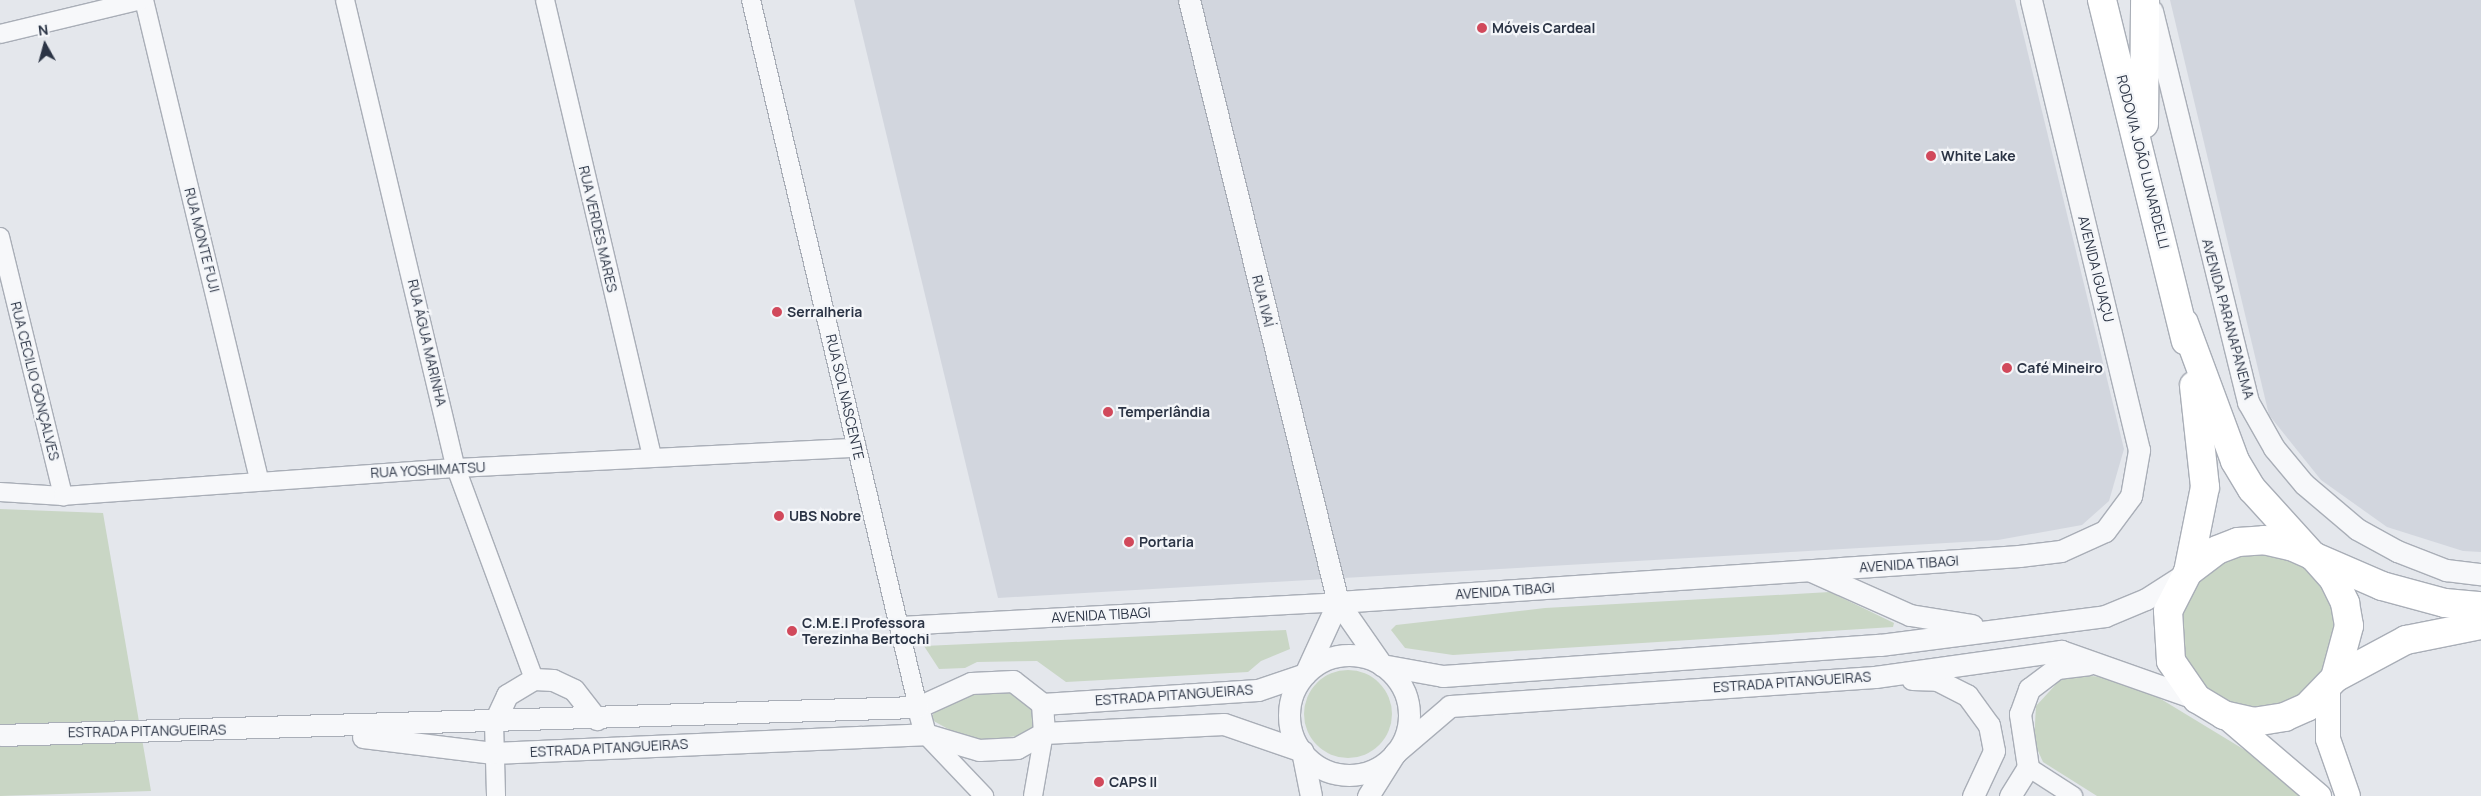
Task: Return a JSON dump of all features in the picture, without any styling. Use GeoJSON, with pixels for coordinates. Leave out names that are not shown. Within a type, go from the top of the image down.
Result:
{"type":"FeatureCollection","features":[{"type":"Feature","properties":{"kind":"highway","name":"RODOVIA JOÃO LUNARDELLI"},"geometry":{"type":"LineString","coordinates":[[2102,0],[2184,323],[2235,461],[2252,489],[2313,556],[2340,589],[2348,615],[2349,638],[2332,683]]}},
{"type":"Feature","properties":{"kind":"highway"},"geometry":{"type":"LineString","coordinates":[[2144,0],[2144,163]]}},
{"type":"Feature","properties":{"kind":"highway","name":"RODOVIA JOÃO LUNARDELLI"},"geometry":{"type":"LineString","coordinates":[[2184,323],[2205,487],[2188,572]]}},
{"type":"Feature","properties":{"kind":"highway"},"geometry":{"type":"LineString","coordinates":[[2481,606],[2445,603],[2382,586],[2313,556],[2264,540],[2238,542],[2216,550],[2188,572],[2170,606],[2166,635],[2178,675],[2197,699],[2224,715],[2254,722],[2285,718],[2307,707],[2332,683],[2406,640],[2481,625]]}},
{"type":"Feature","properties":{"kind":"main road"},"geometry":{"type":"LineString","coordinates":[[2332,683],[2328,738],[2348,796]]}},
{"type":"Feature","properties":{"kind":"main road"},"geometry":{"type":"LineString","coordinates":[[2224,715],[2319,796]]}},
{"type":"Feature","properties":{"kind":"street"},"geometry":{"type":"LineString","coordinates":[[0,34],[143,0]]}},
{"type":"Feature","properties":{"kind":"street","name":"RUA MONTE FUJI"},"geometry":{"type":"LineString","coordinates":[[143,0],[259,480]]}},
{"type":"Feature","properties":{"kind":"street","name":"RUA ÁGUA MARINHA"},"geometry":{"type":"LineString","coordinates":[[345,0],[456,468],[534,678]]}},
{"type":"Feature","properties":{"kind":"street","name":"RUA VERDES MARES"},"geometry":{"type":"LineString","coordinates":[[545,0],[652,457]]}},
{"type":"Feature","properties":{"kind":"street","name":"RUA SOL NASCENTE"},"geometry":{"type":"LineString","coordinates":[[751,0],[918,707]]}},
{"type":"Feature","properties":{"kind":"street","name":"RUA IVAÍ"},"geometry":{"type":"LineString","coordinates":[[1189,0],[1338,602],[1382,665]]}},
{"type":"Feature","properties":{"kind":"street","name":"AVENIDA IGUAÇU"},"geometry":{"type":"LineString","coordinates":[[2031,0],[2139,450],[2131,496],[2105,530]]}},
{"type":"Feature","properties":{"kind":"street","name":"AVENIDA PARANAPANEMA"},"geometry":{"type":"LineString","coordinates":[[2149,0],[2248,402],[2274,448],[2304,484],[2357,529],[2397,551],[2446,570],[2481,574]]}},
{"type":"Feature","properties":{"kind":"street","name":"RUA CECILIO GONÇALVES"},"geometry":{"type":"LineString","coordinates":[[0,237],[63,496]]}},
{"type":"Feature","properties":{"kind":"street","name":"RUA YOSHIMATSU"},"geometry":{"type":"LineString","coordinates":[[0,492],[63,496],[259,480],[456,468],[857,448]]}},
{"type":"Feature","properties":{"kind":"street","name":"AVENIDA TIBAGI"},"geometry":{"type":"LineString","coordinates":[[900,626],[1338,602],[1811,571],[2061,551],[2105,530]]}},
{"type":"Feature","properties":{"kind":"street"},"geometry":{"type":"LineString","coordinates":[[1811,571],[1910,615],[2004,628]]}},
{"type":"Feature","properties":{"kind":"street"},"geometry":{"type":"LineString","coordinates":[[1305,674],[1324,660],[1348,655],[1382,665],[1443,676],[1880,645],[2105,616],[2146,599],[2188,572]]}},
{"type":"Feature","properties":{"kind":"street"},"geometry":{"type":"LineString","coordinates":[[1311,796],[1302,752],[1289,718],[1292,695],[1305,674],[1338,602]]}},
{"type":"Feature","properties":{"kind":"street","name":"ESTRADA PITANGUEIRAS"},"geometry":{"type":"LineString","coordinates":[[1395,753],[1450,706],[1875,677],[2061,651],[2105,664],[2197,699]]}},
{"type":"Feature","properties":{"kind":"street"},"geometry":{"type":"LineString","coordinates":[[2010,796],[2028,767],[2020,714],[2029,688],[2070,664],[2105,664]]}},
{"type":"Feature","properties":{"kind":"street"},"geometry":{"type":"LineString","coordinates":[[1368,796],[1407,731],[1408,706],[1400,682],[1382,665]]}},
{"type":"Feature","properties":{"kind":"street","name":"ESTRADA PITANGUEIRAS"},"geometry":{"type":"LineString","coordinates":[[1042,704],[1258,690],[1305,674]]}},
{"type":"Feature","properties":{"kind":"street"},"geometry":{"type":"LineString","coordinates":[[1875,677],[1937,680],[1967,695],[1989,724],[1994,752],[1973,796]]}},
{"type":"Feature","properties":{"kind":"street"},"geometry":{"type":"LineString","coordinates":[[496,796],[493,753],[494,723],[507,695],[534,678],[553,680],[574,690],[597,719]]}},
{"type":"Feature","properties":{"kind":"street"},"geometry":{"type":"LineString","coordinates":[[984,796],[925,734],[918,707],[971,682],[1013,680],[1042,704],[1044,733],[1033,796]]}},
{"type":"Feature","properties":{"kind":"street","name":"ESTRADA PITANGUEIRAS"},"geometry":{"type":"LineString","coordinates":[[0,735],[494,723],[918,707]]}},
{"type":"Feature","properties":{"kind":"street"},"geometry":{"type":"LineString","coordinates":[[1044,733],[1224,724],[1302,752],[1325,769],[1354,774],[1377,768],[1395,753]]}},
{"type":"Feature","properties":{"kind":"street","name":"ESTRADA PITANGUEIRAS"},"geometry":{"type":"LineString","coordinates":[[293,728],[493,753],[925,734],[979,750],[1017,748],[1044,733]]}},
{"type":"Feature","properties":{"kind":"street"},"geometry":{"type":"LineString","coordinates":[[2028,767],[2073,796]]}},
{"type":"Feature","properties":{"kind":"shaded area"},"geometry":{"type":"Polygon","coordinates":[[[854,0],[2015,0],[2124,449],[2109,501],[2082,525],[1998,540],[998,598],[854,0]]]}},
{"type":"Feature","properties":{"kind":"shaded area"},"geometry":{"type":"Polygon","coordinates":[[[2170,0],[2481,0],[2481,552],[2463,551],[2387,527],[2321,480],[2269,415],[2170,0]]]}},
{"type":"Feature","properties":{"kind":"green space"},"geometry":{"type":"Polygon","coordinates":[[[0,509],[103,513],[151,791],[0,796],[0,509]]]}},
{"type":"Feature","properties":{"kind":"green space"},"geometry":{"type":"Polygon","coordinates":[[[2258,553],[2273,554],[2288,559],[2313,575],[2329,600],[2334,615],[2334,645],[2329,660],[2313,685],[2288,701],[2273,706],[2258,707],[2243,706],[2228,701],[2203,685],[2187,660],[2182,645],[2181,630],[2182,615],[2187,600],[2203,575],[2228,559],[2243,554],[2258,553]]]}},
{"type":"Feature","properties":{"kind":"green space"},"geometry":{"type":"Polygon","coordinates":[[[1830,592],[1894,623],[1893,627],[1453,655],[1405,648],[1391,630],[1396,625],[1545,608],[1830,592]]]}},
{"type":"Feature","properties":{"kind":"green space"},"geometry":{"type":"Polygon","coordinates":[[[1286,630],[1290,649],[1261,661],[1248,672],[1066,682],[1037,661],[977,662],[965,668],[939,669],[924,646],[1286,630]]]}},
{"type":"Feature","properties":{"kind":"green space"},"geometry":{"type":"Polygon","coordinates":[[[1348,670],[1365,673],[1373,677],[1385,689],[1389,697],[1392,714],[1389,731],[1385,739],[1373,751],[1365,755],[1348,758],[1331,755],[1323,751],[1311,739],[1307,731],[1304,714],[1307,697],[1311,689],[1323,677],[1331,673],[1348,670]]]}},
{"type":"Feature","properties":{"kind":"green space"},"geometry":{"type":"Polygon","coordinates":[[[2076,675],[2105,677],[2146,690],[2258,758],[2300,796],[2097,796],[2043,762],[2034,742],[2036,706],[2059,681],[2076,675]]]}},
{"type":"Feature","properties":{"kind":"green space"},"geometry":{"type":"Polygon","coordinates":[[[983,690],[1015,692],[1032,703],[1034,726],[1027,735],[982,740],[959,735],[930,719],[940,704],[983,690]]]}},
{"type":"Feature","properties":{"kind":"place","name":"Móveis Cardeal"},"geometry":{"type":"Point","coordinates":[1482,28]}},
{"type":"Feature","properties":{"kind":"place","name":"White Lake"},"geometry":{"type":"Point","coordinates":[1931,156]}},
{"type":"Feature","properties":{"kind":"place","name":"Serralheria"},"geometry":{"type":"Point","coordinates":[777,312]}},
{"type":"Feature","properties":{"kind":"place","name":"Café Mineiro"},"geometry":{"type":"Point","coordinates":[2007,368]}},
{"type":"Feature","properties":{"kind":"place","name":"Temperlândia"},"geometry":{"type":"Point","coordinates":[1108,412]}},
{"type":"Feature","properties":{"kind":"place","name":"UBS Nobre"},"geometry":{"type":"Point","coordinates":[779,516]}},
{"type":"Feature","properties":{"kind":"place","name":"Portaria"},"geometry":{"type":"Point","coordinates":[1129,542]}},
{"type":"Feature","properties":{"kind":"place","name":"C.M.E.I Professora Terezinha Bertochi"},"geometry":{"type":"Point","coordinates":[792,631]}},
{"type":"Feature","properties":{"kind":"place","name":"CAPS II"},"geometry":{"type":"Point","coordinates":[1099,782]}}]}
